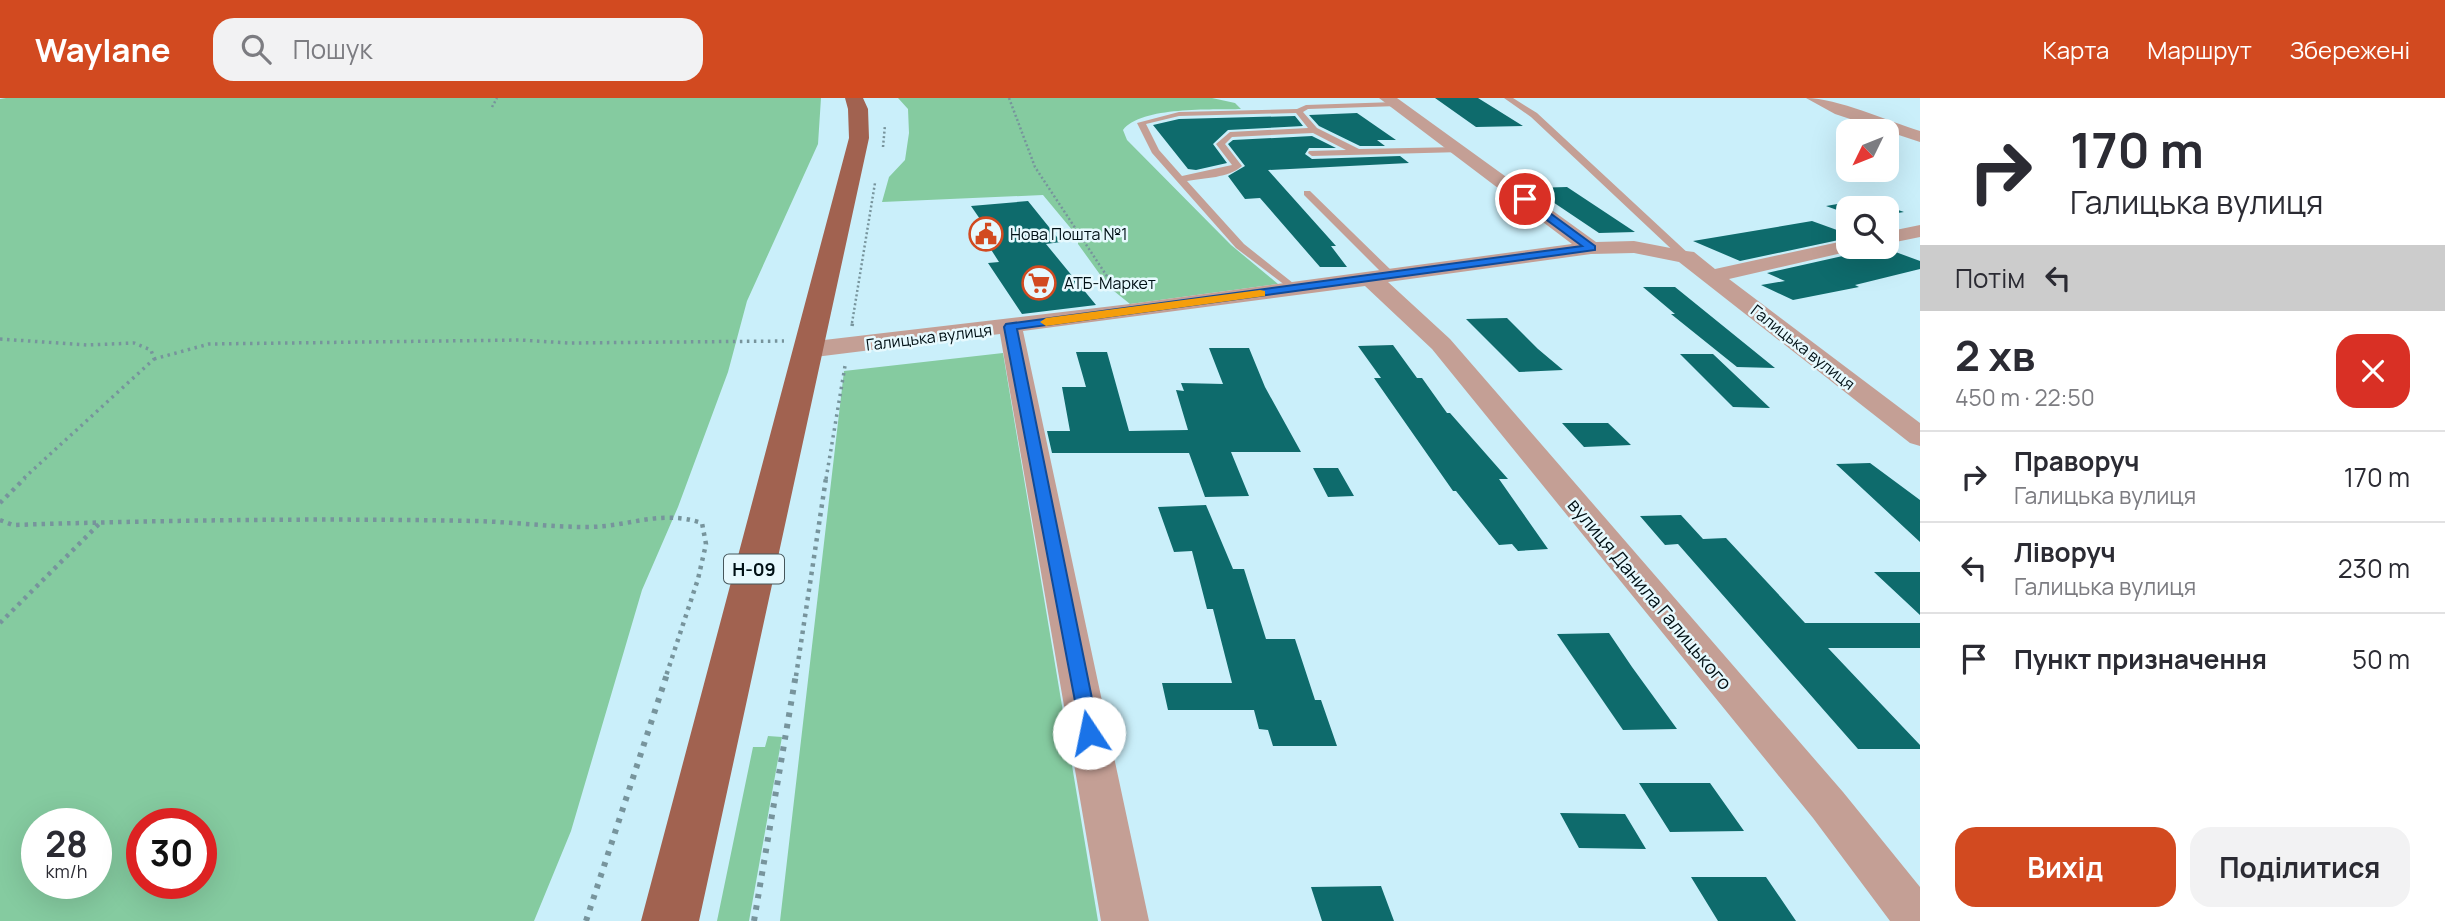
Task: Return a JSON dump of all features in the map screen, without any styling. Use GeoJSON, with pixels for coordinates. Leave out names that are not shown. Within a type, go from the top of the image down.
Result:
{"type":"FeatureCollection","features":[{"type":"Feature","properties":{"kind":"main road","name":"Н-09"},"geometry":{"type":"LineString","coordinates":[[670,921],[822,345],[859,138],[858,109],[869,108]]}},
{"type":"Feature","properties":{"kind":"street"},"geometry":{"type":"LineString","coordinates":[[1814,98],[1841,111],[1920,137]]}},
{"type":"Feature","properties":{"kind":"street"},"geometry":{"type":"LineString","coordinates":[[1391,101],[1591,248]]}},
{"type":"Feature","properties":{"kind":"street"},"geometry":{"type":"LineString","coordinates":[[1899,235],[1920,231]]}},
{"type":"Feature","properties":{"kind":"street","name":"Галицька вулиця"},"geometry":{"type":"LineString","coordinates":[[822,345],[1010,327],[1591,248],[1634,247],[1686,257],[1920,437]]}},
{"type":"Feature","properties":{"kind":"street"},"geometry":{"type":"LineString","coordinates":[[1713,276],[1836,249]]}},
{"type":"Feature","properties":{"kind":"street","name":"вулиця Данила Галицького"},"geometry":{"type":"LineString","coordinates":[[1380,277],[1440,344],[1828,805],[1918,921]]}},
{"type":"Feature","properties":{"kind":"street"},"geometry":{"type":"LineString","coordinates":[[1010,327],[1021,369],[1125,921]]}},
{"type":"Feature","properties":{"kind":"lane","name":"Галицька вулиця"},"geometry":{"type":"LineString","coordinates":[[1508,98],[1534,115],[1686,257]]}},
{"type":"Feature","properties":{"kind":"lane"},"geometry":{"type":"LineString","coordinates":[[1294,289],[1240,246],[1155,151],[1141,123],[1179,114],[1298,111],[1306,107],[1391,101]]}},
{"type":"Feature","properties":{"kind":"lane"},"geometry":{"type":"LineString","coordinates":[[1298,111],[1314,130],[1357,152]]}},
{"type":"Feature","properties":{"kind":"lane"},"geometry":{"type":"LineString","coordinates":[[1180,179],[1231,170],[1237,166],[1220,144],[1230,135],[1314,130]]}},
{"type":"Feature","properties":{"kind":"lane"},"geometry":{"type":"LineString","coordinates":[[1312,153],[1459,150]]}},
{"type":"Feature","properties":{"kind":"lane"},"geometry":{"type":"LineString","coordinates":[[1307,193],[1380,277]]}},
{"type":"Feature","properties":{"kind":"path"},"geometry":{"type":"LineString","coordinates":[[492,107],[497,98]]}},
{"type":"Feature","properties":{"kind":"path"},"geometry":{"type":"LineString","coordinates":[[1009,98],[1035,167],[1130,311]]}},
{"type":"Feature","properties":{"kind":"path"},"geometry":{"type":"LineString","coordinates":[[869,108],[886,139],[882,150]]}},
{"type":"Feature","properties":{"kind":"path"},"geometry":{"type":"LineString","coordinates":[[754,921],[806,615],[833,428],[822,345],[877,172]]}},
{"type":"Feature","properties":{"kind":"path"},"geometry":{"type":"LineString","coordinates":[[0,339],[87,345],[134,343],[151,350],[154,359]]}},
{"type":"Feature","properties":{"kind":"path"},"geometry":{"type":"LineString","coordinates":[[0,503],[154,359],[209,344],[520,340],[568,343],[822,345]]}},
{"type":"Feature","properties":{"kind":"path"},"geometry":{"type":"LineString","coordinates":[[0,520],[13,525],[263,520],[466,521],[592,527],[661,515],[683,515],[702,523],[706,544],[698,579],[586,921]]}},
{"type":"Feature","properties":{"kind":"path"},"geometry":{"type":"LineString","coordinates":[[0,623],[101,522]]}},
{"type":"Feature","properties":{"kind":"green space"},"geometry":{"type":"Polygon","coordinates":[[[821,98],[818,144],[747,301],[728,372],[678,507],[642,590],[571,831],[534,921],[0,921],[0,99],[821,98]]]}},
{"type":"Feature","properties":{"kind":"green space"},"geometry":{"type":"Polygon","coordinates":[[[898,98],[1212,98],[1235,103],[1241,109],[1161,113],[1132,122],[1123,130],[1127,140],[1231,245],[1278,284],[1130,304],[1109,287],[1078,244],[1078,237],[1043,195],[882,202],[889,177],[905,160],[909,133],[908,109],[898,98]]]}},
{"type":"Feature","properties":{"kind":"green space"},"geometry":{"type":"Polygon","coordinates":[[[1003,353],[1098,921],[780,921],[844,371],[1003,353]]]}},
{"type":"Feature","properties":{"kind":"green space"},"geometry":{"type":"Polygon","coordinates":[[[768,736],[782,737],[749,921],[717,921],[753,747],[765,747],[768,736]]]}},
{"type":"Feature","properties":{"kind":"building"},"geometry":{"type":"Polygon","coordinates":[[[1435,98],[1478,98],[1523,126],[1476,127],[1435,98]]]}},
{"type":"Feature","properties":{"kind":"building"},"geometry":{"type":"Polygon","coordinates":[[[1357,113],[1396,140],[1377,140],[1385,146],[1360,146],[1319,126],[1309,115],[1357,113]]]}},
{"type":"Feature","properties":{"kind":"building"},"geometry":{"type":"Polygon","coordinates":[[[1295,116],[1303,126],[1228,130],[1213,144],[1227,163],[1196,170],[1188,169],[1153,125],[1179,119],[1295,116]]]}},
{"type":"Feature","properties":{"kind":"building"},"geometry":{"type":"Polygon","coordinates":[[[1312,136],[1336,148],[1309,148],[1305,154],[1312,159],[1400,156],[1409,163],[1268,170],[1336,246],[1331,246],[1347,267],[1320,267],[1260,198],[1245,199],[1228,176],[1245,166],[1228,144],[1233,140],[1312,136]]]}},
{"type":"Feature","properties":{"kind":"building"},"geometry":{"type":"Polygon","coordinates":[[[1567,187],[1635,232],[1599,233],[1532,188],[1567,187]]]}},
{"type":"Feature","properties":{"kind":"building"},"geometry":{"type":"Polygon","coordinates":[[[1028,201],[1061,242],[1046,244],[1096,305],[1022,314],[988,263],[999,262],[974,223],[982,222],[971,206],[1028,201]]]}},
{"type":"Feature","properties":{"kind":"building"},"geometry":{"type":"Polygon","coordinates":[[[1812,221],[1836,230],[1836,241],[1740,261],[1693,241],[1812,221]]]}},
{"type":"Feature","properties":{"kind":"building"},"geometry":{"type":"Polygon","coordinates":[[[1899,253],[1920,261],[1920,269],[1855,285],[1859,287],[1793,300],[1761,285],[1785,281],[1767,273],[1836,257],[1899,259],[1899,253]]]}},
{"type":"Feature","properties":{"kind":"building"},"geometry":{"type":"Polygon","coordinates":[[[1643,287],[1675,287],[1775,368],[1737,367],[1671,314],[1675,314],[1643,287]]]}},
{"type":"Feature","properties":{"kind":"building"},"geometry":{"type":"Polygon","coordinates":[[[1507,318],[1563,370],[1519,372],[1466,319],[1507,318]]]}},
{"type":"Feature","properties":{"kind":"building"},"geometry":{"type":"Polygon","coordinates":[[[1393,345],[1417,378],[1422,378],[1447,413],[1450,413],[1508,479],[1499,479],[1548,549],[1518,551],[1512,544],[1499,545],[1456,491],[1453,491],[1374,378],[1381,378],[1358,346],[1393,345]]]}},
{"type":"Feature","properties":{"kind":"building"},"geometry":{"type":"Polygon","coordinates":[[[1209,348],[1249,348],[1265,387],[1301,452],[1231,452],[1249,496],[1205,497],[1189,453],[1052,453],[1047,431],[1070,431],[1062,387],[1086,387],[1076,352],[1107,352],[1129,431],[1188,430],[1176,390],[1184,391],[1181,383],[1223,384],[1209,348]]]}},
{"type":"Feature","properties":{"kind":"building"},"geometry":{"type":"Polygon","coordinates":[[[1680,354],[1713,354],[1770,408],[1733,407],[1680,354]]]}},
{"type":"Feature","properties":{"kind":"building"},"geometry":{"type":"Polygon","coordinates":[[[1562,423],[1608,423],[1631,445],[1584,447],[1562,423]]]}},
{"type":"Feature","properties":{"kind":"building"},"geometry":{"type":"Polygon","coordinates":[[[1870,463],[1920,500],[1920,542],[1836,464],[1870,463]]]}},
{"type":"Feature","properties":{"kind":"building"},"geometry":{"type":"Polygon","coordinates":[[[1313,468],[1338,468],[1354,496],[1328,497],[1313,468]]]}},
{"type":"Feature","properties":{"kind":"building"},"geometry":{"type":"Polygon","coordinates":[[[1206,505],[1233,569],[1244,569],[1266,639],[1295,639],[1315,700],[1321,700],[1337,746],[1273,746],[1268,730],[1259,729],[1254,710],[1168,710],[1162,683],[1232,683],[1213,609],[1207,609],[1192,551],[1174,552],[1158,507],[1206,505]]]}},
{"type":"Feature","properties":{"kind":"building"},"geometry":{"type":"Polygon","coordinates":[[[1681,515],[1703,539],[1726,538],[1805,623],[1920,623],[1920,648],[1828,648],[1920,745],[1920,749],[1858,749],[1678,544],[1665,545],[1640,516],[1681,515]]]}},
{"type":"Feature","properties":{"kind":"building"},"geometry":{"type":"Polygon","coordinates":[[[1874,572],[1920,572],[1920,615],[1874,572]]]}},
{"type":"Feature","properties":{"kind":"building"},"geometry":{"type":"Polygon","coordinates":[[[1609,633],[1677,729],[1623,730],[1557,634],[1609,633]]]}},
{"type":"Feature","properties":{"kind":"building"},"geometry":{"type":"Polygon","coordinates":[[[1639,783],[1710,783],[1744,831],[1670,832],[1639,783]]]}},
{"type":"Feature","properties":{"kind":"building"},"geometry":{"type":"Polygon","coordinates":[[[1560,813],[1625,814],[1646,849],[1579,848],[1560,813]]]}},
{"type":"Feature","properties":{"kind":"building"},"geometry":{"type":"Polygon","coordinates":[[[1691,877],[1766,877],[1796,921],[1718,921],[1691,877]]]}},
{"type":"Feature","properties":{"kind":"building"},"geometry":{"type":"Polygon","coordinates":[[[1381,886],[1394,921],[1322,921],[1311,887],[1381,886]]]}},
{"type":"Feature","properties":{"kind":"slow traffic"},"geometry":{"type":"LineString","coordinates":[[1046,322],[1260,293]]}},
{"type":"Feature","properties":{"kind":"place","name":"Нова Пошта №1"},"geometry":{"type":"Point","coordinates":[986,234]}},
{"type":"Feature","properties":{"kind":"place","name":"АТБ-Маркет"},"geometry":{"type":"Point","coordinates":[1039,283]}},
{"type":"Feature","properties":{"kind":"route"},"geometry":{"type":"LineString","coordinates":[[1089,733],[1018,356],[1010,327],[1591,248],[1525,199]]}}]}
